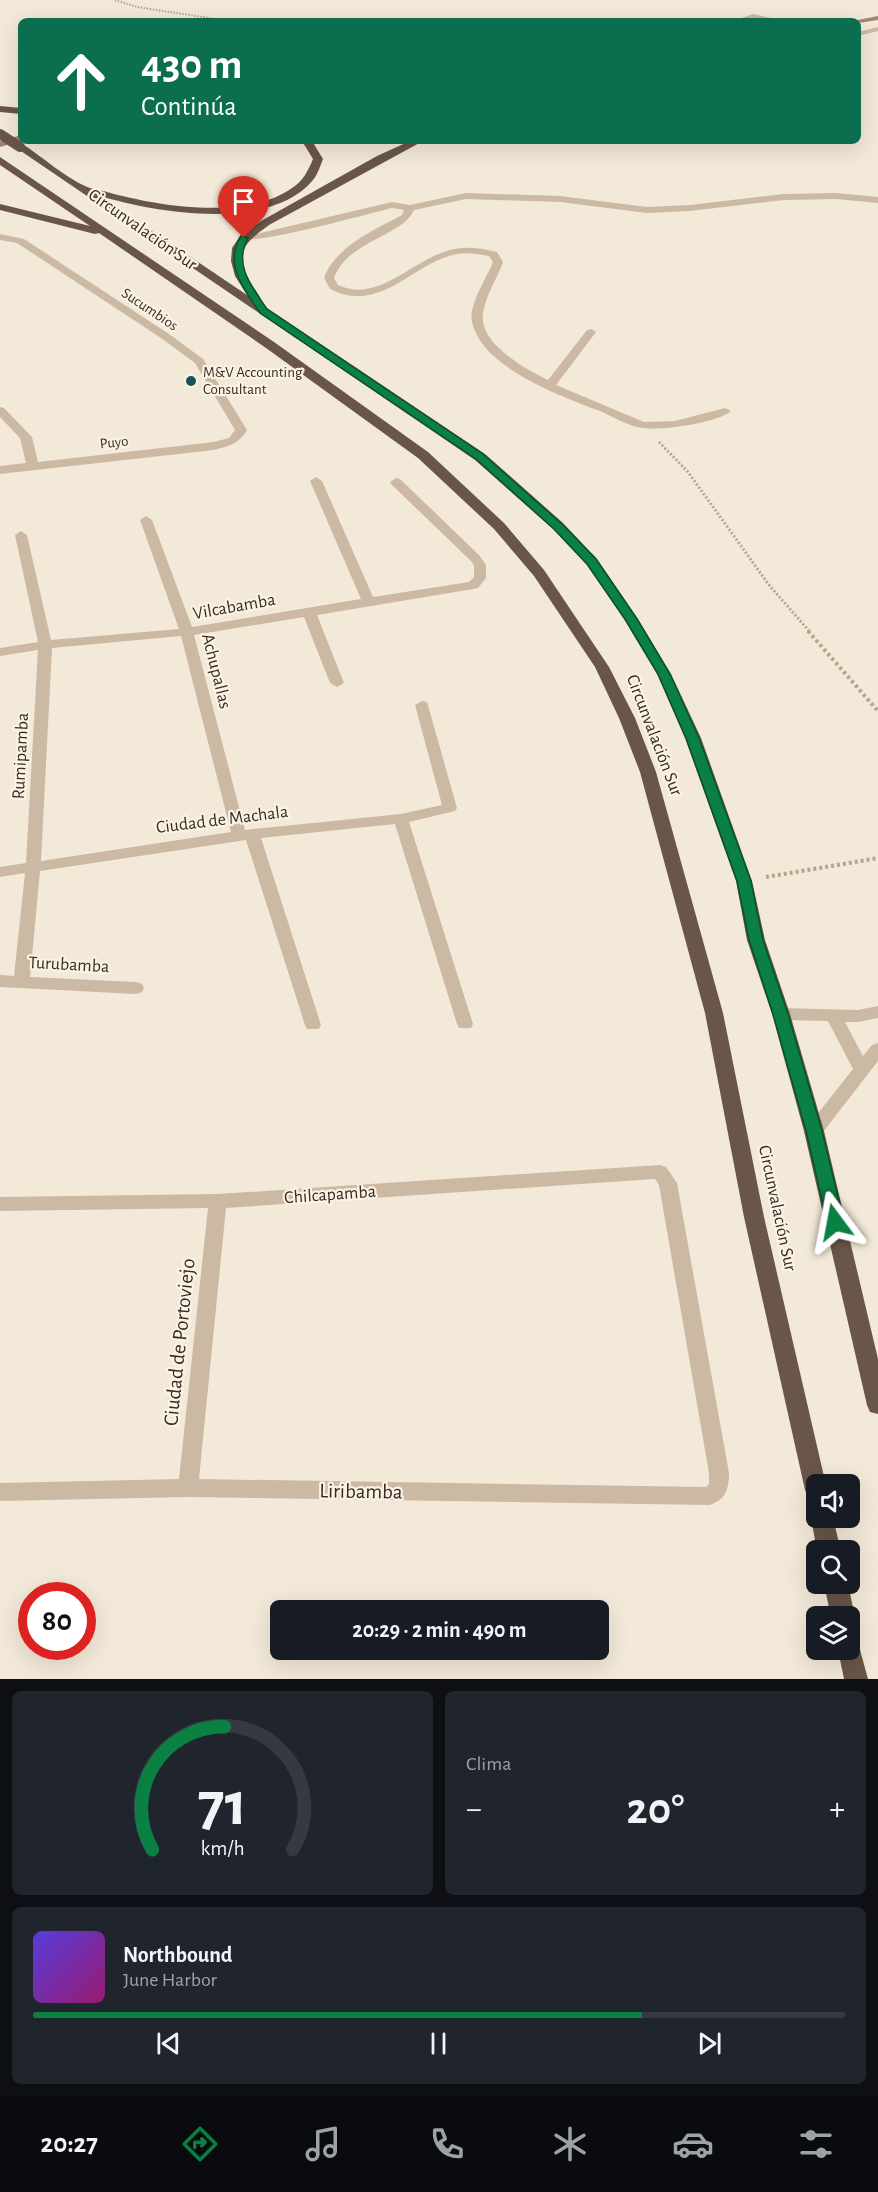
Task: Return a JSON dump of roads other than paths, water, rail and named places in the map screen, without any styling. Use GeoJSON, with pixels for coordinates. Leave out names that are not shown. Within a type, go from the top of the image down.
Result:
{"type":"FeatureCollection","features":[{"type":"Feature","properties":{"kind":"highway"},"geometry":{"type":"LineString","coordinates":[[0,109],[18,111]]}},
{"type":"Feature","properties":{"kind":"highway","name":"Circunvalación Sur"},"geometry":{"type":"LineString","coordinates":[[0,135],[18,142]]}},
{"type":"Feature","properties":{"kind":"highway","name":"Circunvalación Sur"},"geometry":{"type":"LineString","coordinates":[[21,144],[76,186],[480,457],[558,526],[592,562],[631,619],[664,674],[693,738],[744,881],[756,940],[781,1014],[814,1131],[878,1405]]}},
{"type":"Feature","properties":{"kind":"highway"},"geometry":{"type":"LineString","coordinates":[[76,186],[127,201],[164,208],[188,210],[249,207],[295,191],[311,176],[318,159],[309,144]]}},
{"type":"Feature","properties":{"kind":"highway"},"geometry":{"type":"LineString","coordinates":[[263,311],[242,276],[237,261],[238,248],[244,238],[265,223],[381,158],[411,144]]}},
{"type":"Feature","properties":{"kind":"highway","name":"Circunvalación Sur"},"geometry":{"type":"LineString","coordinates":[[0,160],[390,429],[439,469],[499,526],[539,573],[602,667],[627,718],[648,772],[714,1013],[754,1217],[812,1474]]}},
{"type":"Feature","properties":{"kind":"highway"},"geometry":{"type":"LineString","coordinates":[[0,207],[46,217],[111,236]]}},
{"type":"Feature","properties":{"kind":"highway"},"geometry":{"type":"LineString","coordinates":[[852,1660],[856,1679]]}},
{"type":"Feature","properties":{"kind":"main road"},"geometry":{"type":"LineString","coordinates":[[861,20],[878,18]]}},
{"type":"Feature","properties":{"kind":"main road"},"geometry":{"type":"LineString","coordinates":[[0,135],[18,132]]}},
{"type":"Feature","properties":{"kind":"main road"},"geometry":{"type":"LineString","coordinates":[[0,144],[18,143]]}},
{"type":"Feature","properties":{"kind":"street"},"geometry":{"type":"LineString","coordinates":[[747,18],[753,16],[764,18]]}},
{"type":"Feature","properties":{"kind":"street"},"geometry":{"type":"LineString","coordinates":[[861,33],[878,29]]}},
{"type":"Feature","properties":{"kind":"street"},"geometry":{"type":"LineString","coordinates":[[244,238],[278,233],[392,205],[410,208],[466,196],[560,199],[647,210],[690,208],[784,197],[836,196],[878,200]]}},
{"type":"Feature","properties":{"kind":"street"},"geometry":{"type":"LineString","coordinates":[[410,208],[405,217],[347,252],[330,272],[330,282],[335,288],[366,292],[392,283],[439,256],[463,250],[479,250],[493,254],[498,262],[476,320],[482,334],[493,348],[519,368],[550,385],[642,425],[668,425],[725,411]]}},
{"type":"Feature","properties":{"kind":"street","name":"Sucumbios"},"geometry":{"type":"LineString","coordinates":[[0,237],[20,241],[165,336],[199,362],[241,430],[232,442]]}},
{"type":"Feature","properties":{"kind":"street"},"geometry":{"type":"LineString","coordinates":[[550,385],[591,332]]}},
{"type":"Feature","properties":{"kind":"street"},"geometry":{"type":"LineString","coordinates":[[0,410],[26,437],[33,466]]}},
{"type":"Feature","properties":{"kind":"street","name":"Puyo"},"geometry":{"type":"LineString","coordinates":[[0,470],[232,442]]}},
{"type":"Feature","properties":{"kind":"street"},"geometry":{"type":"LineString","coordinates":[[316,481],[369,602]]}},
{"type":"Feature","properties":{"kind":"street","name":"Vilcabamba"},"geometry":{"type":"LineString","coordinates":[[0,652],[45,645],[187,632],[473,585],[480,578],[480,566],[475,558],[396,482]]}},
{"type":"Feature","properties":{"kind":"street","name":"Achupallas"},"geometry":{"type":"LineString","coordinates":[[146,520],[187,632],[246,835],[314,1025]]}},
{"type":"Feature","properties":{"kind":"street","name":"Rumipamba"},"geometry":{"type":"LineString","coordinates":[[21,535],[45,645],[33,868],[22,981]]}},
{"type":"Feature","properties":{"kind":"street"},"geometry":{"type":"LineString","coordinates":[[309,612],[337,683]]}},
{"type":"Feature","properties":{"kind":"street","name":"Ciudad de Machala"},"geometry":{"type":"LineString","coordinates":[[0,872],[246,835],[401,819],[450,808],[422,705]]}},
{"type":"Feature","properties":{"kind":"street"},"geometry":{"type":"LineString","coordinates":[[401,819],[465,1024]]}},
{"type":"Feature","properties":{"kind":"street","name":"Turubamba"},"geometry":{"type":"LineString","coordinates":[[0,981],[136,988]]}},
{"type":"Feature","properties":{"kind":"street"},"geometry":{"type":"LineString","coordinates":[[781,1014],[858,1016],[878,1011]]}},
{"type":"Feature","properties":{"kind":"street"},"geometry":{"type":"LineString","coordinates":[[833,1015],[861,1069]]}},
{"type":"Feature","properties":{"kind":"street"},"geometry":{"type":"LineString","coordinates":[[814,1131],[878,1049]]}},
{"type":"Feature","properties":{"kind":"street","name":"Chilcapamba"},"geometry":{"type":"LineString","coordinates":[[0,1204],[218,1201],[660,1172],[668,1183],[719,1473],[718,1487]]}},
{"type":"Feature","properties":{"kind":"street","name":"Ciudad de Portoviejo"},"geometry":{"type":"LineString","coordinates":[[188,1488],[218,1201]]}},
{"type":"Feature","properties":{"kind":"street","name":"Liribamba"},"geometry":{"type":"LineString","coordinates":[[0,1492],[188,1488],[710,1496],[718,1487]]}},
{"type":"Feature","properties":{"kind":"place","name":"M&V Accounting Consultant"},"geometry":{"type":"Point","coordinates":[191,381]}}]}
